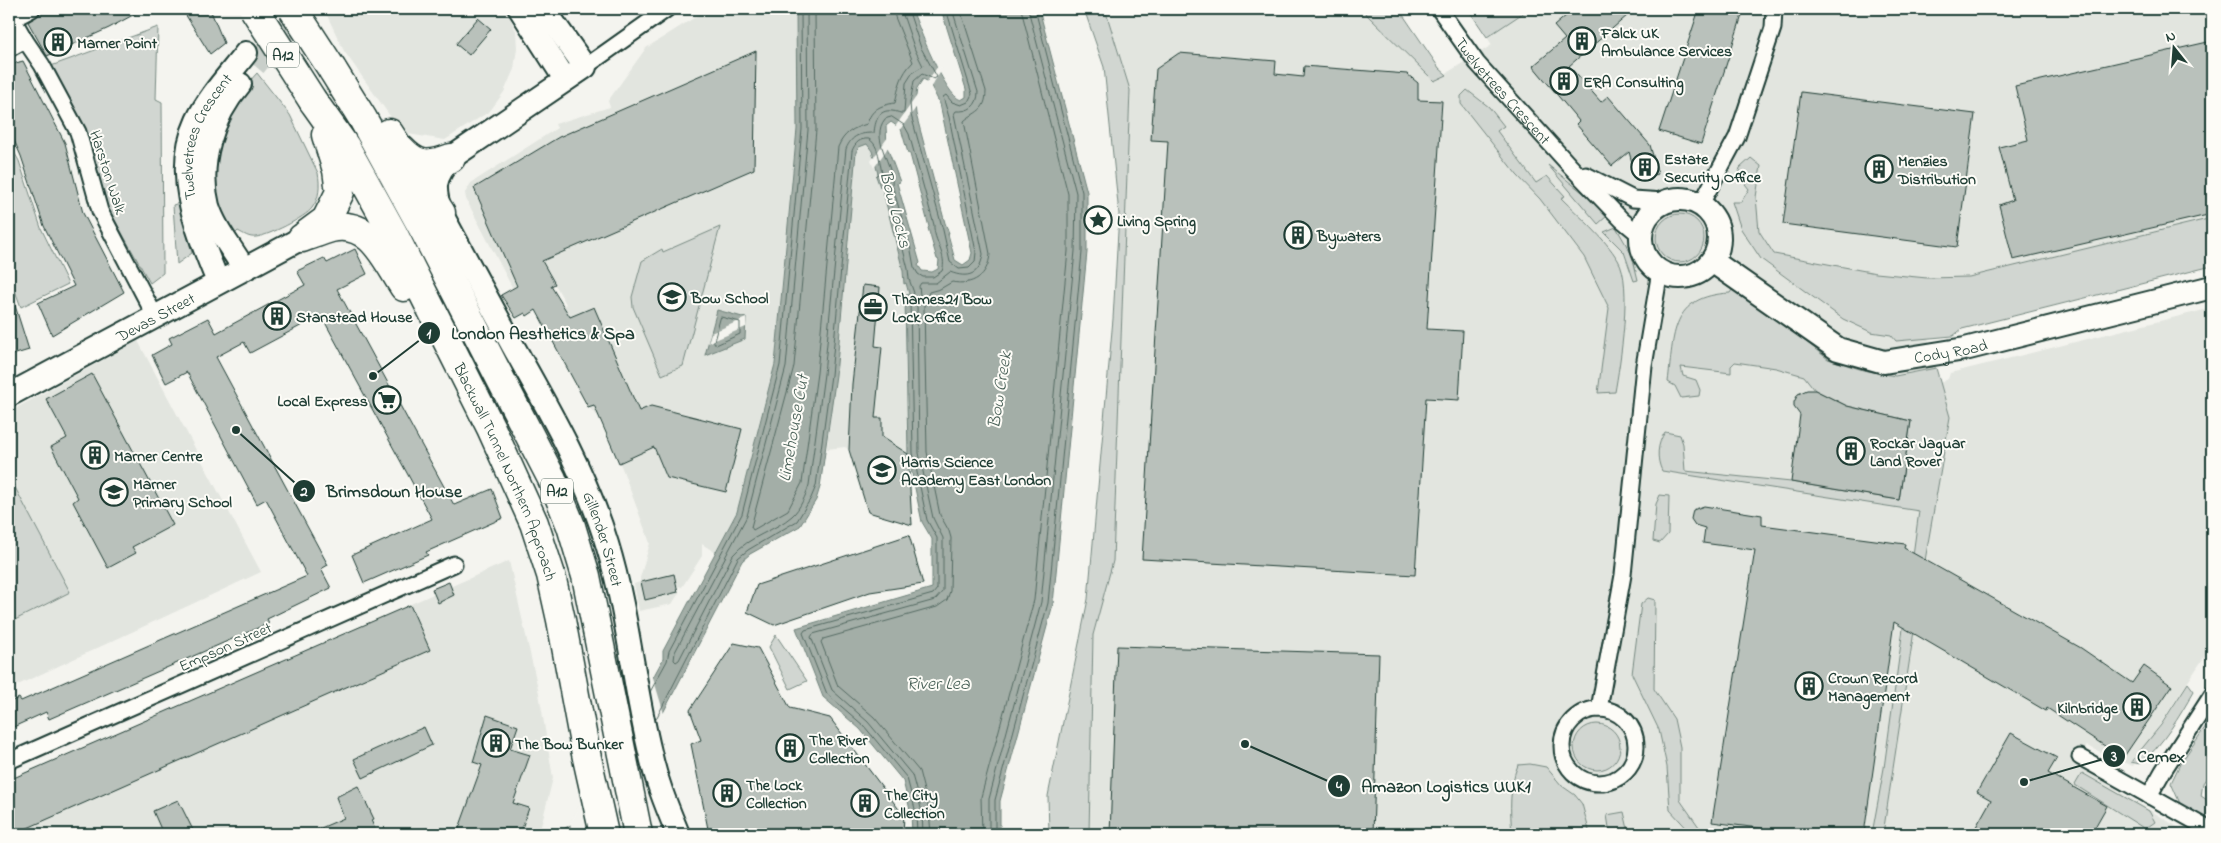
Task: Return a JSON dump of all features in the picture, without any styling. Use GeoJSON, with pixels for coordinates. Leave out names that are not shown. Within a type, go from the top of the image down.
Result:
{"type":"FeatureCollection","features":[{"type":"Feature","properties":{"kind":"highway","name":"Blackwall Tunnel Northern Approach"},"geometry":{"type":"LineString","coordinates":[[254,9],[312,101],[346,146],[416,276],[495,436],[534,522],[551,575],[562,620],[585,749],[604,834]]}},
{"type":"Feature","properties":{"kind":"highway","name":"Blackwall Tunnel Northern Approach"},"geometry":{"type":"LineString","coordinates":[[293,9],[332,69],[396,178],[552,479],[571,526],[586,576],[638,834]]}},
{"type":"Feature","properties":{"kind":"highway"},"geometry":{"type":"LineString","coordinates":[[332,69],[364,100],[399,146],[441,213]]}},
{"type":"Feature","properties":{"kind":"highway"},"geometry":{"type":"LineString","coordinates":[[302,238],[326,220],[340,192],[337,170],[328,139],[312,101]]}},
{"type":"Feature","properties":{"kind":"highway"},"geometry":{"type":"LineString","coordinates":[[399,146],[412,160],[424,163],[437,163],[451,158]]}},
{"type":"Feature","properties":{"kind":"highway"},"geometry":{"type":"LineString","coordinates":[[302,238],[333,228],[350,227],[362,230],[370,237],[466,379]]}},
{"type":"Feature","properties":{"kind":"street","name":"Harston Walk"},"geometry":{"type":"LineString","coordinates":[[32,9],[13,19],[42,65],[78,132],[100,211],[155,316]]}},
{"type":"Feature","properties":{"kind":"street"},"geometry":{"type":"LineString","coordinates":[[520,9],[565,79]]}},
{"type":"Feature","properties":{"kind":"street"},"geometry":{"type":"LineString","coordinates":[[544,9],[585,67]]}},
{"type":"Feature","properties":{"kind":"street"},"geometry":{"type":"LineString","coordinates":[[451,158],[667,9]]}},
{"type":"Feature","properties":{"kind":"street","name":"Twelvetrees Crescent"},"geometry":{"type":"LineString","coordinates":[[1439,9],[1477,63],[1571,167],[1622,220],[1640,234]]}},
{"type":"Feature","properties":{"kind":"street"},"geometry":{"type":"LineString","coordinates":[[1701,204],[1737,137],[1773,28],[1774,9]]}},
{"type":"Feature","properties":{"kind":"street"},"geometry":{"type":"LineString","coordinates":[[9,49],[25,40]]}},
{"type":"Feature","properties":{"kind":"street","name":"Twelvetrees Crescent"},"geometry":{"type":"LineString","coordinates":[[218,282],[191,212],[186,168],[189,143],[197,121],[218,88],[250,60],[213,128],[204,166],[208,205],[221,234],[244,269]]}},
{"type":"Feature","properties":{"kind":"street","name":"Gillender Street"},"geometry":{"type":"LineString","coordinates":[[451,158],[437,178],[437,200],[441,213],[552,416],[594,506],[608,544],[620,593],[649,748],[658,784],[678,834]]}},
{"type":"Feature","properties":{"kind":"street","name":"Twelvetrees Crescent"},"geometry":{"type":"LineString","coordinates":[[1571,167],[1628,197],[1664,201]]}},
{"type":"Feature","properties":{"kind":"street"},"geometry":{"type":"LineString","coordinates":[[1683,198],[1701,204],[1711,212],[1717,223],[1720,236],[1718,249],[1712,261],[1701,271],[1688,276],[1673,276],[1660,271],[1649,262],[1642,249],[1640,234],[1647,215],[1664,201],[1683,198]]}},
{"type":"Feature","properties":{"kind":"street","name":"Devas Street"},"geometry":{"type":"LineString","coordinates":[[9,395],[302,238]]}},
{"type":"Feature","properties":{"kind":"street","name":"Cody Road"},"geometry":{"type":"LineString","coordinates":[[1712,261],[1838,348],[1884,362],[1965,349],[2212,287]]}},
{"type":"Feature","properties":{"kind":"street"},"geometry":{"type":"LineString","coordinates":[[1599,709],[1623,575],[1644,366],[1660,271]]}},
{"type":"Feature","properties":{"kind":"street","name":"Empson Street"},"geometry":{"type":"LineString","coordinates":[[9,761],[454,564]]}},
{"type":"Feature","properties":{"kind":"street"},"geometry":{"type":"LineString","coordinates":[[2149,796],[2163,770],[2212,695]]}},
{"type":"Feature","properties":{"kind":"street"},"geometry":{"type":"LineString","coordinates":[[1599,709],[1612,712],[1623,718],[1631,728],[1634,736],[1635,750],[1632,762],[1624,772],[1614,780],[1603,783],[1588,782],[1577,777],[1568,768],[1562,756],[1562,738],[1570,724],[1576,717],[1599,709]]}},
{"type":"Feature","properties":{"kind":"street"},"geometry":{"type":"LineString","coordinates":[[2080,758],[2212,831]]}},
{"type":"Feature","properties":{"kind":"shaded area"},"geometry":{"type":"Polygon","coordinates":[[[324,9],[506,9],[516,31],[517,48],[514,69],[504,92],[490,111],[445,140],[402,133],[344,51],[324,9]]]}},
{"type":"Feature","properties":{"kind":"shaded area","name":"Bow School"},"geometry":{"type":"Polygon","coordinates":[[[708,9],[796,9],[797,129],[775,364],[737,512],[716,553],[702,544],[702,556],[682,587],[677,586],[679,593],[672,604],[639,611],[634,584],[640,582],[650,543],[622,468],[599,417],[588,407],[541,319],[566,304],[547,270],[513,289],[466,199],[465,193],[471,183],[557,128],[555,124],[610,107],[608,101],[646,48],[708,9]]]}},
{"type":"Feature","properties":{"kind":"shaded area"},"geometry":{"type":"Polygon","coordinates":[[[1084,9],[1105,9],[1130,90],[1113,561],[1093,635],[1089,834],[1049,834],[1048,796],[1088,599],[1113,319],[1119,214],[1104,67],[1084,9]]]}},
{"type":"Feature","properties":{"kind":"shaded area"},"geometry":{"type":"Polygon","coordinates":[[[1105,9],[1391,9],[1445,74],[1492,45],[1487,37],[1529,9],[2212,9],[2212,218],[1970,277],[1928,338],[1940,383],[1948,379],[1950,373],[2212,308],[2212,645],[2133,766],[2087,746],[2076,765],[2189,834],[1089,834],[1093,635],[1113,560],[1130,91],[1105,9]]]}},
{"type":"Feature","properties":{"kind":"shaded area"},"geometry":{"type":"Polygon","coordinates":[[[1361,9],[1399,9],[1439,68],[1447,75],[1434,81],[1361,9]]]}},
{"type":"Feature","properties":{"kind":"shaded area"},"geometry":{"type":"Polygon","coordinates":[[[1468,9],[1529,9],[1487,37],[1468,9]]]}},
{"type":"Feature","properties":{"kind":"shaded area"},"geometry":{"type":"Polygon","coordinates":[[[158,27],[156,99],[162,102],[163,273],[150,283],[107,206],[86,129],[51,66],[158,27]]]}},
{"type":"Feature","properties":{"kind":"shaded area"},"geometry":{"type":"Polygon","coordinates":[[[257,73],[290,115],[318,173],[319,187],[317,200],[308,212],[277,230],[262,236],[253,237],[238,231],[235,234],[228,227],[219,205],[215,186],[216,144],[238,94],[257,73]]]}},
{"type":"Feature","properties":{"kind":"shaded area"},"geometry":{"type":"Polygon","coordinates":[[[1467,90],[1489,107],[1504,126],[1497,131],[1536,183],[1547,176],[1565,196],[1561,198],[1599,235],[1618,260],[1625,287],[1625,305],[1615,392],[1598,393],[1609,308],[1584,257],[1540,199],[1517,175],[1461,104],[1461,96],[1467,90]]]}},
{"type":"Feature","properties":{"kind":"shaded area"},"geometry":{"type":"Polygon","coordinates":[[[9,143],[19,161],[41,228],[68,284],[21,307],[9,275],[9,143]]]}},
{"type":"Feature","properties":{"kind":"shaded area"},"geometry":{"type":"Polygon","coordinates":[[[863,144],[867,144],[872,151],[878,174],[876,177],[880,187],[882,187],[903,271],[904,283],[906,283],[909,295],[905,296],[908,454],[849,450],[845,447],[827,449],[856,152],[863,144]]]}},
{"type":"Feature","properties":{"kind":"shaded area"},"geometry":{"type":"Polygon","coordinates":[[[1751,158],[1761,166],[1756,197],[1759,231],[1774,254],[1876,273],[1927,278],[1969,277],[2212,218],[2212,266],[1962,329],[1953,336],[1896,341],[1891,335],[1871,332],[1843,319],[1761,259],[1741,229],[1732,202],[1741,202],[1749,189],[1738,175],[1740,168],[1751,158]]]}},
{"type":"Feature","properties":{"kind":"shaded area"},"geometry":{"type":"Polygon","coordinates":[[[1548,165],[1591,199],[1607,216],[1598,224],[1548,165]]]}},
{"type":"Feature","properties":{"kind":"shaded area"},"geometry":{"type":"Polygon","coordinates":[[[179,203],[192,253],[177,264],[173,205],[179,203]]]}},
{"type":"Feature","properties":{"kind":"shaded area"},"geometry":{"type":"Polygon","coordinates":[[[1675,214],[1685,214],[1697,221],[1704,233],[1704,243],[1697,255],[1685,262],[1675,262],[1667,258],[1660,251],[1656,243],[1656,233],[1660,225],[1667,218],[1675,214]]]}},
{"type":"Feature","properties":{"kind":"shaded area"},"geometry":{"type":"Polygon","coordinates":[[[720,227],[683,366],[662,375],[633,307],[632,297],[642,261],[662,249],[663,252],[720,227]]]}},
{"type":"Feature","properties":{"kind":"shaded area"},"geometry":{"type":"Polygon","coordinates":[[[1616,227],[1632,255],[1638,280],[1634,281],[1624,252],[1604,232],[1616,227]]]}},
{"type":"Feature","properties":{"kind":"shaded area"},"geometry":{"type":"Polygon","coordinates":[[[1732,290],[1765,310],[1828,359],[1863,370],[1895,376],[1936,368],[1950,417],[1923,572],[1883,834],[1872,834],[1884,768],[1919,511],[1662,471],[1658,451],[1660,441],[1665,432],[1680,435],[1683,444],[1685,471],[1791,482],[1899,500],[1911,421],[1847,406],[1815,390],[1804,376],[1776,368],[1735,362],[1731,366],[1731,373],[1681,367],[1683,376],[1696,380],[1700,390],[1699,396],[1681,398],[1675,386],[1668,382],[1674,334],[1679,321],[1686,310],[1696,301],[1710,296],[1730,293],[1732,290]]]}},
{"type":"Feature","properties":{"kind":"shaded area","name":"Marner Primary School"},"geometry":{"type":"Polygon","coordinates":[[[138,341],[261,572],[9,689],[9,412],[138,341]]]}},
{"type":"Feature","properties":{"kind":"shaded area"},"geometry":{"type":"Polygon","coordinates":[[[9,476],[70,592],[9,623],[9,476]]]}},
{"type":"Feature","properties":{"kind":"shaded area"},"geometry":{"type":"Polygon","coordinates":[[[1660,495],[1669,496],[1668,534],[1660,543],[1653,541],[1656,504],[1660,495]]]}},
{"type":"Feature","properties":{"kind":"shaded area"},"geometry":{"type":"Polygon","coordinates":[[[509,561],[539,693],[553,778],[539,834],[9,834],[9,780],[509,561]]]}},
{"type":"Feature","properties":{"kind":"shaded area"},"geometry":{"type":"Polygon","coordinates":[[[1648,598],[1655,600],[1654,689],[1674,719],[1680,747],[1680,800],[1704,834],[1692,834],[1670,810],[1667,767],[1659,730],[1632,674],[1641,604],[1648,598]]]}},
{"type":"Feature","properties":{"kind":"shaded area"},"geometry":{"type":"Polygon","coordinates":[[[776,635],[807,681],[790,689],[769,647],[776,635]]]}},
{"type":"Feature","properties":{"kind":"shaded area"},"geometry":{"type":"Polygon","coordinates":[[[2188,683],[2194,691],[2170,730],[2140,764],[2131,762],[2161,725],[2188,683]]]}},
{"type":"Feature","properties":{"kind":"shaded area"},"geometry":{"type":"Polygon","coordinates":[[[2212,721],[2212,770],[2203,783],[2201,796],[2212,803],[2212,825],[2182,808],[2171,783],[2180,764],[2208,723],[2212,721]]]}},
{"type":"Feature","properties":{"kind":"shaded area"},"geometry":{"type":"Polygon","coordinates":[[[1593,724],[1601,724],[1610,728],[1616,734],[1620,747],[1616,760],[1610,766],[1601,770],[1593,770],[1584,766],[1578,760],[1574,751],[1574,743],[1578,734],[1584,728],[1593,724]]]}},
{"type":"Feature","properties":{"kind":"shaded area"},"geometry":{"type":"Polygon","coordinates":[[[1530,764],[1546,767],[1562,786],[1575,795],[1582,804],[1590,834],[1512,834],[1511,799],[1515,773],[1518,765],[1530,764]]]}},
{"type":"Feature","properties":{"kind":"shaded area"},"geometry":{"type":"Polygon","coordinates":[[[2082,773],[2149,811],[2155,822],[2145,829],[2075,785],[2082,773]]]}},
{"type":"Feature","properties":{"kind":"shaded area"},"geometry":{"type":"Polygon","coordinates":[[[1624,812],[1628,829],[1627,834],[1610,834],[1607,815],[1624,812]]]}},
{"type":"Feature","properties":{"kind":"water","name":"River Lea"},"geometry":{"type":"Polygon","coordinates":[[[796,9],[912,9],[940,74],[955,96],[961,100],[966,97],[966,89],[941,9],[1039,9],[1087,192],[1087,252],[1053,604],[1000,801],[1000,834],[912,834],[911,814],[903,781],[860,729],[823,697],[796,628],[932,588],[932,539],[922,522],[908,454],[905,296],[909,294],[906,283],[904,284],[903,271],[882,187],[880,187],[876,176],[878,174],[872,151],[867,144],[859,147],[856,152],[836,375],[820,487],[816,500],[800,526],[750,554],[742,561],[600,834],[555,834],[574,823],[663,659],[663,651],[737,512],[775,364],[797,129],[796,9]],[[923,79],[917,88],[916,114],[955,260],[963,265],[970,260],[972,253],[940,104],[929,82],[923,79]],[[891,122],[886,126],[887,147],[900,182],[897,183],[920,263],[918,265],[922,271],[932,272],[938,269],[939,260],[937,259],[928,228],[910,154],[908,153],[901,129],[891,122]]]}},
{"type":"Feature","properties":{"kind":"water"},"geometry":{"type":"Polygon","coordinates":[[[717,310],[746,318],[745,339],[705,355],[717,310]]]}},
{"type":"Feature","properties":{"kind":"pier"},"geometry":{"type":"Polygon","coordinates":[[[936,59],[942,70],[930,88],[926,83],[938,66],[936,59]]]}},
{"type":"Feature","properties":{"kind":"pier"},"geometry":{"type":"Polygon","coordinates":[[[918,94],[918,105],[899,131],[895,127],[918,94]]]}},
{"type":"Feature","properties":{"kind":"pier"},"geometry":{"type":"Polygon","coordinates":[[[888,137],[889,146],[874,168],[871,161],[888,137]]]}},
{"type":"Feature","properties":{"kind":"pier"},"geometry":{"type":"Polygon","coordinates":[[[746,318],[746,327],[708,343],[711,333],[746,318]]]}},
{"type":"Feature","properties":{"kind":"pier"},"geometry":{"type":"Polygon","coordinates":[[[652,674],[665,717],[603,834],[573,834],[570,823],[652,674]]]}},
{"type":"Feature","properties":{"kind":"building","name":"Marner Point"},"geometry":{"type":"Polygon","coordinates":[[[48,9],[144,9],[109,28],[47,56],[28,22],[48,9]]]}},
{"type":"Feature","properties":{"kind":"building"},"geometry":{"type":"Polygon","coordinates":[[[182,9],[210,9],[224,43],[210,54],[182,9]]]}},
{"type":"Feature","properties":{"kind":"building"},"geometry":{"type":"Polygon","coordinates":[[[1574,9],[1635,9],[1569,66],[1601,102],[1608,96],[1650,145],[1658,174],[1637,180],[1629,152],[1612,166],[1576,124],[1579,121],[1533,66],[1565,39],[1554,26],[1574,9]]]}},
{"type":"Feature","properties":{"kind":"building"},"geometry":{"type":"Polygon","coordinates":[[[1699,9],[1744,9],[1701,144],[1659,131],[1699,9]]]}},
{"type":"Feature","properties":{"kind":"building"},"geometry":{"type":"Polygon","coordinates":[[[478,18],[491,29],[469,55],[456,44],[478,18]]]}},
{"type":"Feature","properties":{"kind":"building"},"geometry":{"type":"Polygon","coordinates":[[[2212,41],[2212,214],[2013,260],[1999,205],[2013,200],[1999,147],[2028,140],[2015,86],[2212,41]]]}},
{"type":"Feature","properties":{"kind":"building"},"geometry":{"type":"Polygon","coordinates":[[[756,51],[754,169],[542,261],[555,284],[551,286],[570,317],[594,307],[639,411],[651,406],[742,429],[726,492],[667,478],[654,447],[619,463],[594,405],[588,407],[536,310],[527,316],[525,313],[516,318],[501,295],[517,286],[474,188],[559,137],[756,51]]]}},
{"type":"Feature","properties":{"kind":"building","name":"Bywaters"},"geometry":{"type":"Polygon","coordinates":[[[1179,53],[1276,61],[1275,74],[1303,77],[1304,66],[1407,74],[1418,83],[1418,100],[1442,101],[1427,329],[1463,331],[1459,400],[1426,398],[1415,575],[1142,559],[1168,141],[1151,140],[1156,69],[1179,53]]]}},
{"type":"Feature","properties":{"kind":"building"},"geometry":{"type":"Polygon","coordinates":[[[23,61],[65,143],[83,213],[124,292],[52,335],[38,303],[74,286],[44,226],[21,156],[9,129],[9,65],[23,61]]]}},
{"type":"Feature","properties":{"kind":"building","name":"Menzies Distribution"},"geometry":{"type":"Polygon","coordinates":[[[1801,92],[1975,114],[1957,247],[1783,224],[1801,92]]]}},
{"type":"Feature","properties":{"kind":"building"},"geometry":{"type":"Polygon","coordinates":[[[355,249],[367,274],[337,289],[454,505],[492,489],[503,518],[426,552],[428,555],[364,583],[352,555],[432,519],[321,315],[250,353],[244,342],[216,357],[328,565],[321,569],[331,588],[267,619],[269,623],[49,719],[46,712],[9,729],[9,702],[19,698],[21,701],[307,576],[266,499],[257,504],[187,372],[166,383],[152,355],[172,344],[169,338],[208,318],[216,333],[305,285],[297,271],[324,258],[327,263],[355,249]]]}},
{"type":"Feature","properties":{"kind":"building"},"geometry":{"type":"Polygon","coordinates":[[[863,285],[880,287],[875,346],[882,347],[875,418],[882,418],[882,437],[908,454],[912,525],[868,512],[849,450],[852,384],[863,285]]]}},
{"type":"Feature","properties":{"kind":"building"},"geometry":{"type":"Polygon","coordinates":[[[12,296],[29,350],[9,356],[9,297],[12,296]]]}},
{"type":"Feature","properties":{"kind":"building","name":"Marner Centre"},"geometry":{"type":"Polygon","coordinates":[[[92,374],[173,525],[132,547],[136,553],[108,568],[73,502],[78,498],[51,447],[67,438],[46,399],[92,374]]]}},
{"type":"Feature","properties":{"kind":"building","name":"Rockar Jaguar Land Rover"},"geometry":{"type":"Polygon","coordinates":[[[1807,390],[1815,390],[1847,406],[1911,421],[1899,500],[1791,482],[1800,415],[1794,407],[1794,402],[1798,394],[1807,390]]]}},
{"type":"Feature","properties":{"kind":"building","name":"Crown Record Management"},"geometry":{"type":"Polygon","coordinates":[[[1704,506],[1762,515],[1762,525],[1905,544],[1904,548],[2081,648],[2132,683],[2144,666],[2172,686],[2123,758],[2047,708],[2046,711],[1894,622],[1864,834],[1789,834],[1789,832],[1712,822],[1755,550],[1703,543],[1705,528],[1695,525],[1691,519],[1693,510],[1704,506]]]}},
{"type":"Feature","properties":{"kind":"building"},"geometry":{"type":"Polygon","coordinates":[[[909,535],[923,584],[870,592],[774,625],[747,612],[757,585],[909,535]]]}},
{"type":"Feature","properties":{"kind":"building"},"geometry":{"type":"Polygon","coordinates":[[[674,574],[678,592],[645,600],[641,582],[674,574]]]}},
{"type":"Feature","properties":{"kind":"building"},"geometry":{"type":"Polygon","coordinates":[[[449,582],[454,595],[438,603],[432,589],[449,582]]]}},
{"type":"Feature","properties":{"kind":"building"},"geometry":{"type":"Polygon","coordinates":[[[410,605],[430,650],[14,834],[9,834],[9,780],[410,605]]]}},
{"type":"Feature","properties":{"kind":"building"},"geometry":{"type":"Polygon","coordinates":[[[734,643],[758,648],[790,708],[830,718],[904,816],[903,834],[844,834],[842,827],[827,834],[709,834],[691,744],[701,740],[690,710],[734,643]]]}},
{"type":"Feature","properties":{"kind":"building"},"geometry":{"type":"Polygon","coordinates":[[[1117,646],[1379,654],[1373,834],[1110,834],[1117,646]]]}},
{"type":"Feature","properties":{"kind":"building"},"geometry":{"type":"Polygon","coordinates":[[[487,715],[518,726],[510,749],[530,755],[513,803],[529,808],[520,834],[457,834],[482,765],[473,762],[487,715]]]}},
{"type":"Feature","properties":{"kind":"building"},"geometry":{"type":"Polygon","coordinates":[[[424,727],[432,745],[363,778],[354,759],[424,727]]]}},
{"type":"Feature","properties":{"kind":"building"},"geometry":{"type":"Polygon","coordinates":[[[2011,733],[2057,758],[2048,773],[2107,806],[2091,834],[1972,834],[1991,800],[1977,792],[2011,733]]]}},
{"type":"Feature","properties":{"kind":"building"},"geometry":{"type":"Polygon","coordinates":[[[358,786],[374,819],[371,820],[377,834],[307,834],[344,818],[336,797],[358,786]]]}},
{"type":"Feature","properties":{"kind":"building"},"geometry":{"type":"Polygon","coordinates":[[[178,800],[195,834],[163,834],[153,811],[178,800]]]}},
{"type":"Feature","properties":{"kind":"tunnel"},"geometry":{"type":"LineString","coordinates":[[255,66],[303,9]]}},
{"type":"Feature","properties":{"kind":"place","name":"Falck UK Ambulance Services"},"geometry":{"type":"Point","coordinates":[1582,41]}},
{"type":"Feature","properties":{"kind":"place","name":"Marner Point"},"geometry":{"type":"Point","coordinates":[58,42]}},
{"type":"Feature","properties":{"kind":"place","name":"ERA Consulting"},"geometry":{"type":"Point","coordinates":[1564,81]}},
{"type":"Feature","properties":{"kind":"place","name":"Estate Security Office"},"geometry":{"type":"Point","coordinates":[1645,167]}},
{"type":"Feature","properties":{"kind":"place","name":"Menzies Distribution"},"geometry":{"type":"Point","coordinates":[1879,169]}},
{"type":"Feature","properties":{"kind":"place","name":"Living Spring"},"geometry":{"type":"Point","coordinates":[1098,220]}},
{"type":"Feature","properties":{"kind":"place","name":"Bywaters"},"geometry":{"type":"Point","coordinates":[1298,235]}},
{"type":"Feature","properties":{"kind":"place","name":"Bow School"},"geometry":{"type":"Point","coordinates":[672,297]}},
{"type":"Feature","properties":{"kind":"place","name":"Thames21 Bow Lock Office"},"geometry":{"type":"Point","coordinates":[873,307]}},
{"type":"Feature","properties":{"kind":"place","name":"Stanstead House"},"geometry":{"type":"Point","coordinates":[277,316]}},
{"type":"Feature","properties":{"kind":"place","name":"London Aesthetics & Spa"},"geometry":{"type":"Point","coordinates":[373,376]}},
{"type":"Feature","properties":{"kind":"place","name":"Local Express"},"geometry":{"type":"Point","coordinates":[387,400]}},
{"type":"Feature","properties":{"kind":"place","name":"Brimsdown House"},"geometry":{"type":"Point","coordinates":[236,430]}},
{"type":"Feature","properties":{"kind":"place","name":"Rockar Jaguar Land Rover"},"geometry":{"type":"Point","coordinates":[1851,451]}},
{"type":"Feature","properties":{"kind":"place","name":"Marner Centre"},"geometry":{"type":"Point","coordinates":[95,455]}},
{"type":"Feature","properties":{"kind":"place","name":"Harris Science Academy East London"},"geometry":{"type":"Point","coordinates":[882,470]}},
{"type":"Feature","properties":{"kind":"place","name":"Marner Primary School"},"geometry":{"type":"Point","coordinates":[114,492]}},
{"type":"Feature","properties":{"kind":"place","name":"Crown Record Management"},"geometry":{"type":"Point","coordinates":[1809,686]}},
{"type":"Feature","properties":{"kind":"place","name":"Kilnbridge"},"geometry":{"type":"Point","coordinates":[2137,707]}},
{"type":"Feature","properties":{"kind":"place","name":"The Bow Bunker"},"geometry":{"type":"Point","coordinates":[496,743]}},
{"type":"Feature","properties":{"kind":"place","name":"Amazon Logistics UUK1"},"geometry":{"type":"Point","coordinates":[1245,744]}},
{"type":"Feature","properties":{"kind":"place","name":"The River Collection"},"geometry":{"type":"Point","coordinates":[790,748]}},
{"type":"Feature","properties":{"kind":"place","name":"Cemex"},"geometry":{"type":"Point","coordinates":[2024,782]}},
{"type":"Feature","properties":{"kind":"place","name":"The Lock Collection"},"geometry":{"type":"Point","coordinates":[727,793]}},
{"type":"Feature","properties":{"kind":"place","name":"The City Collection"},"geometry":{"type":"Point","coordinates":[865,803]}},
{"type":"Feature","properties":{"kind":"water label","name":"Bow Locks"},"geometry":{"type":"Point","coordinates":[896,209]}},
{"type":"Feature","properties":{"kind":"water label","name":"Bow Creek"},"geometry":{"type":"Point","coordinates":[999,390]}},
{"type":"Feature","properties":{"kind":"water label","name":"Limehouse Cut"},"geometry":{"type":"Point","coordinates":[793,428]}}]}
